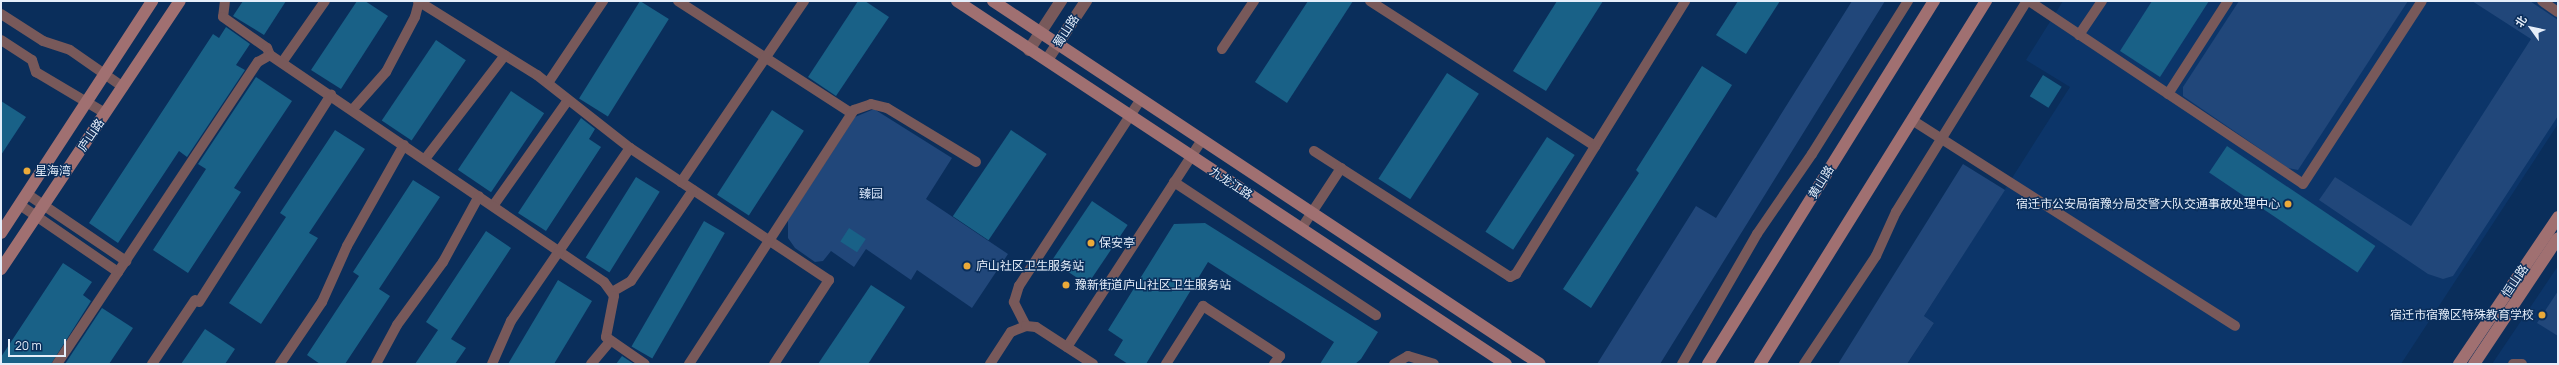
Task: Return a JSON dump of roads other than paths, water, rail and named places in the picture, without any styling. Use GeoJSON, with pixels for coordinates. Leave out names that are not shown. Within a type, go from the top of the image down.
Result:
{"type":"FeatureCollection","features":[{"type":"Feature","properties":{"kind":"street","name":"庐山路"},"geometry":{"type":"LineString","coordinates":[[1,233],[152,1]]}},
{"type":"Feature","properties":{"kind":"street","name":"庐山路"},"geometry":{"type":"LineString","coordinates":[[1,269],[180,1]]}},
{"type":"Feature","properties":{"kind":"street","name":"九龙江路"},"geometry":{"type":"LineString","coordinates":[[957,1],[1506,364]]}},
{"type":"Feature","properties":{"kind":"street","name":"九龙江路"},"geometry":{"type":"LineString","coordinates":[[993,1],[1540,364]]}},
{"type":"Feature","properties":{"kind":"street","name":"蜀山路"},"geometry":{"type":"LineString","coordinates":[[1029,50],[1061,1]]}},
{"type":"Feature","properties":{"kind":"street","name":"蜀山路"},"geometry":{"type":"LineString","coordinates":[[1047,60],[1086,1]]}},
{"type":"Feature","properties":{"kind":"street","name":"黄山路"},"geometry":{"type":"LineString","coordinates":[[1708,364],[1934,1]]}},
{"type":"Feature","properties":{"kind":"street"},"geometry":{"type":"LineString","coordinates":[[1760,364],[1986,1]]}},
{"type":"Feature","properties":{"kind":"street","name":"恒山路"},"geometry":{"type":"LineString","coordinates":[[2459,364],[2558,217]]}},
{"type":"Feature","properties":{"kind":"street","name":"恒山路"},"geometry":{"type":"LineString","coordinates":[[2474,364],[2558,238]]}},
{"type":"Feature","properties":{"kind":"lane"},"geometry":{"type":"LineString","coordinates":[[225,1],[223,17],[267,48],[270,55],[283,61],[557,250],[612,292],[614,305],[606,331],[610,342],[645,364]]}},
{"type":"Feature","properties":{"kind":"lane"},"geometry":{"type":"LineString","coordinates":[[283,61],[324,1]]}},
{"type":"Feature","properties":{"kind":"lane"},"geometry":{"type":"LineString","coordinates":[[353,109],[386,72],[419,1],[548,83],[630,148],[829,280],[774,364]]}},
{"type":"Feature","properties":{"kind":"lane"},"geometry":{"type":"LineString","coordinates":[[548,83],[603,1]]}},
{"type":"Feature","properties":{"kind":"lane"},"geometry":{"type":"LineString","coordinates":[[678,1],[851,114]]}},
{"type":"Feature","properties":{"kind":"lane"},"geometry":{"type":"LineString","coordinates":[[682,182],[804,1]]}},
{"type":"Feature","properties":{"kind":"lane"},"geometry":{"type":"LineString","coordinates":[[1222,49],[1254,1]]}},
{"type":"Feature","properties":{"kind":"lane"},"geometry":{"type":"LineString","coordinates":[[1370,1],[1595,146]]}},
{"type":"Feature","properties":{"kind":"lane"},"geometry":{"type":"LineString","coordinates":[[1314,151],[1510,277],[1516,274],[1685,1]]}},
{"type":"Feature","properties":{"kind":"lane"},"geometry":{"type":"LineString","coordinates":[[1682,364],[1757,234],[1812,154],[1908,1]]}},
{"type":"Feature","properties":{"kind":"lane"},"geometry":{"type":"LineString","coordinates":[[1804,364],[1876,256],[1896,212],[2028,1],[2303,184],[2422,1]]}},
{"type":"Feature","properties":{"kind":"lane"},"geometry":{"type":"LineString","coordinates":[[2080,35],[2102,1]]}},
{"type":"Feature","properties":{"kind":"lane"},"geometry":{"type":"LineString","coordinates":[[2168,94],[2228,1]]}},
{"type":"Feature","properties":{"kind":"lane"},"geometry":{"type":"LineString","coordinates":[[2542,1],[2558,12]]}},
{"type":"Feature","properties":{"kind":"lane"},"geometry":{"type":"LineString","coordinates":[[1,14],[43,41],[70,50],[123,87]]}},
{"type":"Feature","properties":{"kind":"lane"},"geometry":{"type":"LineString","coordinates":[[1,40],[32,60],[36,72],[105,113]]}},
{"type":"Feature","properties":{"kind":"lane"},"geometry":{"type":"LineString","coordinates":[[57,364],[258,62],[270,55]]}},
{"type":"Feature","properties":{"kind":"lane"},"geometry":{"type":"LineString","coordinates":[[425,159],[505,55]]}},
{"type":"Feature","properties":{"kind":"lane"},"geometry":{"type":"LineString","coordinates":[[152,364],[197,301],[331,95]]}},
{"type":"Feature","properties":{"kind":"lane"},"geometry":{"type":"LineString","coordinates":[[1026,326],[1014,302],[1019,286],[1141,99]]}},
{"type":"Feature","properties":{"kind":"lane"},"geometry":{"type":"LineString","coordinates":[[493,206],[568,100]]}},
{"type":"Feature","properties":{"kind":"lane"},"geometry":{"type":"LineString","coordinates":[[689,364],[851,114],[863,106],[887,108],[976,162]]}},
{"type":"Feature","properties":{"kind":"lane"},"geometry":{"type":"LineString","coordinates":[[1912,120],[2235,326]]}},
{"type":"Feature","properties":{"kind":"lane"},"geometry":{"type":"LineString","coordinates":[[1067,347],[1202,140]]}},
{"type":"Feature","properties":{"kind":"lane"},"geometry":{"type":"LineString","coordinates":[[280,364],[322,302],[360,222],[404,145]]}},
{"type":"Feature","properties":{"kind":"lane"},"geometry":{"type":"LineString","coordinates":[[492,364],[511,321],[557,250],[630,148]]}},
{"type":"Feature","properties":{"kind":"lane"},"geometry":{"type":"LineString","coordinates":[[1301,229],[1341,168]]}},
{"type":"Feature","properties":{"kind":"lane"},"geometry":{"type":"LineString","coordinates":[[1174,182],[1376,315]]}},
{"type":"Feature","properties":{"kind":"lane"},"geometry":{"type":"LineString","coordinates":[[612,292],[631,281],[693,190]]}},
{"type":"Feature","properties":{"kind":"lane"},"geometry":{"type":"LineString","coordinates":[[27,194],[126,261]]}},
{"type":"Feature","properties":{"kind":"lane"},"geometry":{"type":"LineString","coordinates":[[376,364],[397,325],[443,262],[479,196]]}},
{"type":"Feature","properties":{"kind":"lane"},"geometry":{"type":"LineString","coordinates":[[20,205],[118,272]]}},
{"type":"Feature","properties":{"kind":"lane"},"geometry":{"type":"LineString","coordinates":[[1166,364],[1203,306],[1280,356],[1274,364]]}},
{"type":"Feature","properties":{"kind":"lane"},"geometry":{"type":"LineString","coordinates":[[990,364],[1011,332],[1026,326],[1036,327],[1093,364]]}},
{"type":"Feature","properties":{"kind":"lane"},"geometry":{"type":"LineString","coordinates":[[591,364],[610,342]]}},
{"type":"Feature","properties":{"kind":"lane"},"geometry":{"type":"LineString","coordinates":[[1394,364],[1415,356],[1434,364]]}},
{"type":"Feature","properties":{"kind":"lane"},"geometry":{"type":"LineString","coordinates":[[2513,364],[2522,364]]}},
{"type":"Feature","properties":{"kind":"place","name":"星海湾"},"geometry":{"type":"Point","coordinates":[27,171]}},
{"type":"Feature","properties":{"kind":"place","name":"宿迁市公安局宿豫分局交警大队交通事故处理中心"},"geometry":{"type":"Point","coordinates":[2288,204]}},
{"type":"Feature","properties":{"kind":"place","name":"保安亭"},"geometry":{"type":"Point","coordinates":[1091,243]}},
{"type":"Feature","properties":{"kind":"place","name":"庐山社区卫生服务站"},"geometry":{"type":"Point","coordinates":[967,266]}},
{"type":"Feature","properties":{"kind":"place","name":"豫新街道庐山社区卫生服务站"},"geometry":{"type":"Point","coordinates":[1066,285]}},
{"type":"Feature","properties":{"kind":"place","name":"宿迁市宿豫区特殊教育学校"},"geometry":{"type":"Point","coordinates":[2542,315]}},
{"type":"Feature","properties":{"kind":"park label","name":"臻园"},"geometry":{"type":"Point","coordinates":[871,194]}}]}
